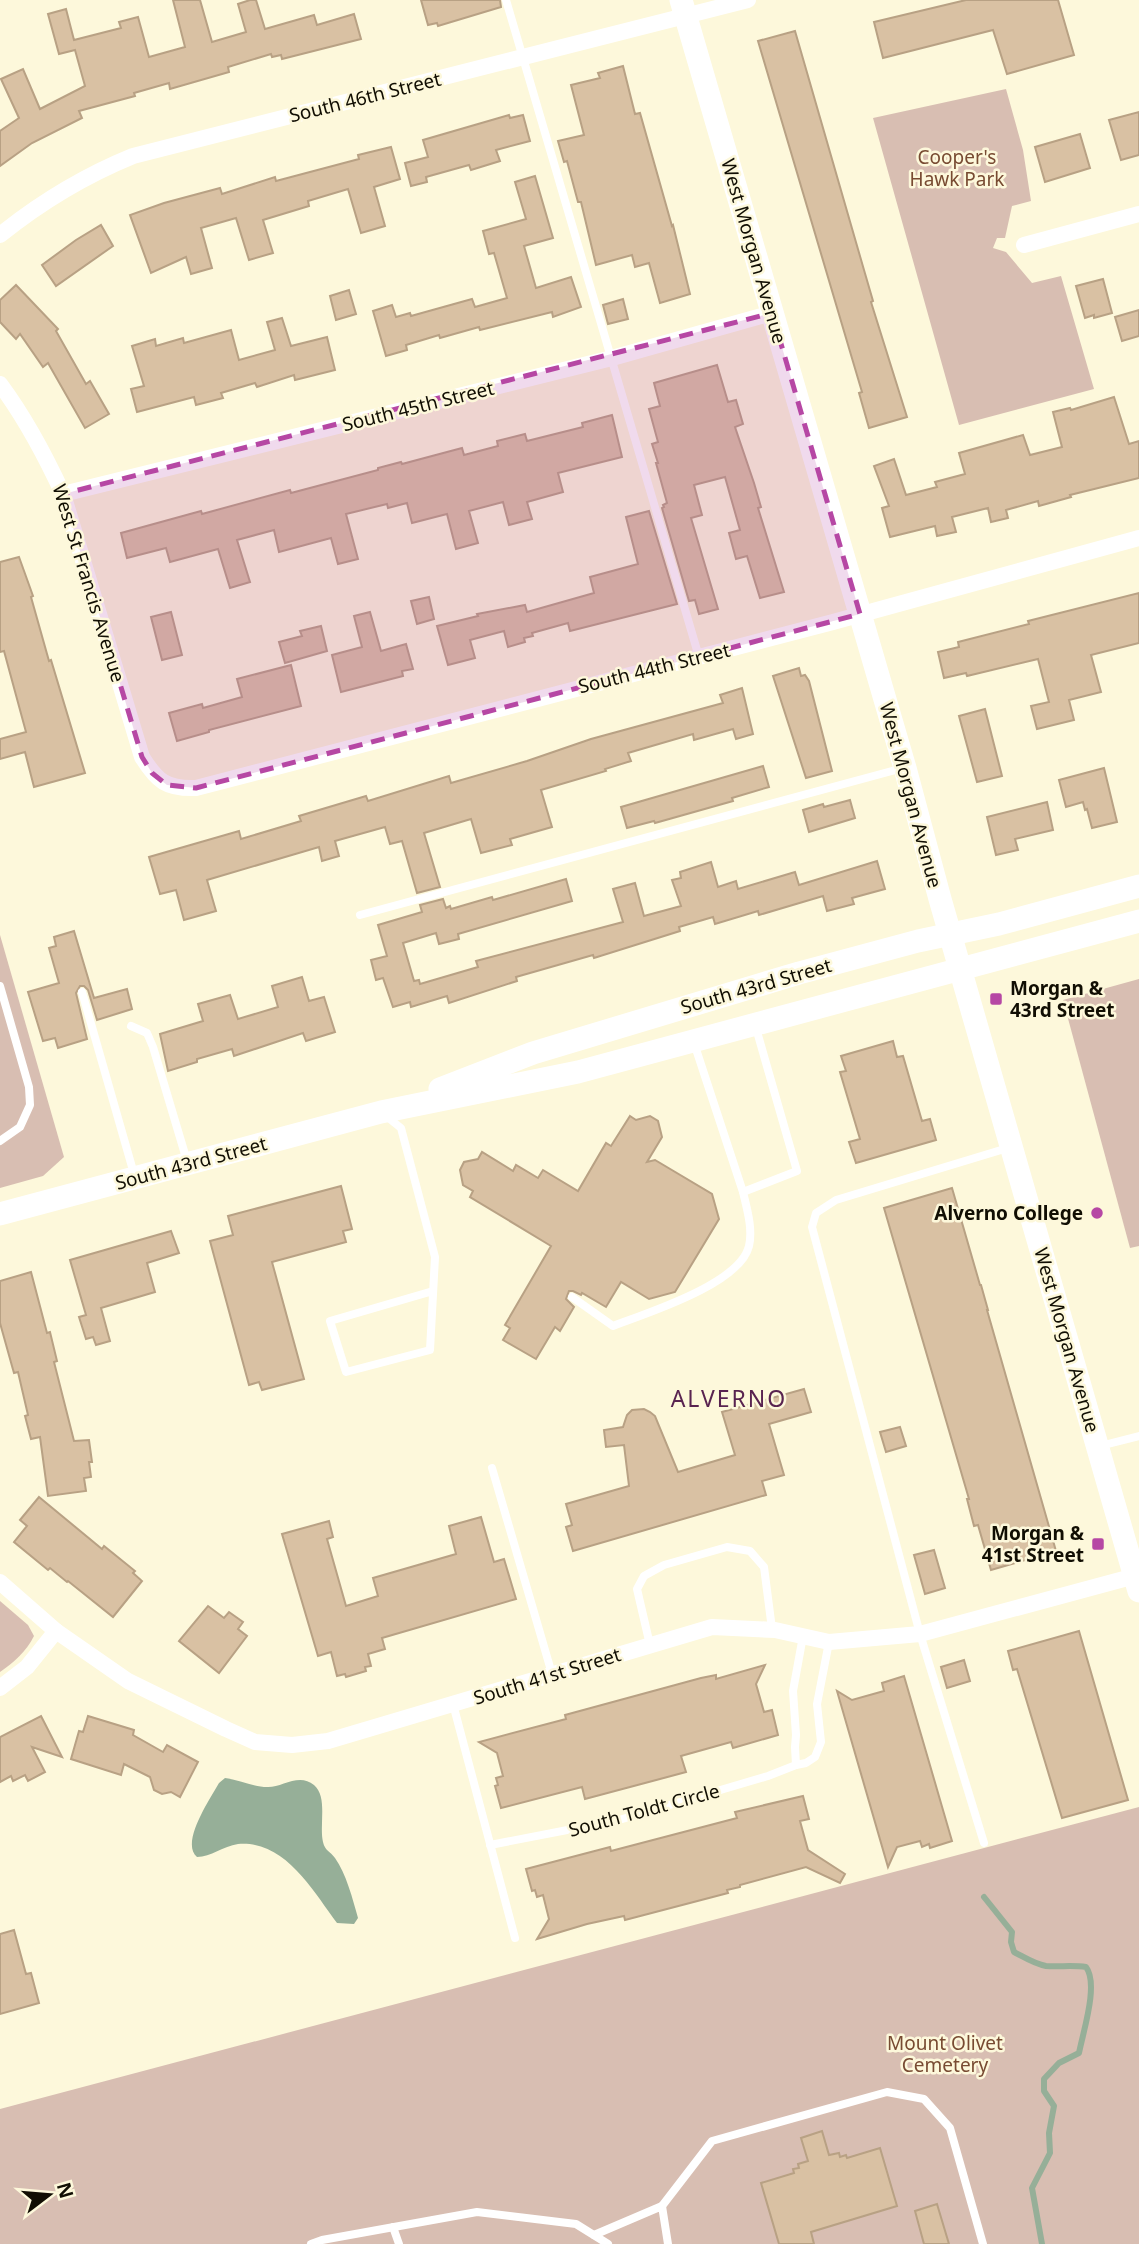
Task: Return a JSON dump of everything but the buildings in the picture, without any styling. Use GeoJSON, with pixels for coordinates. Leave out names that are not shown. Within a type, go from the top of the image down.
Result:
{"type":"FeatureCollection","features":[{"type":"Feature","properties":{"kind":"main road","name":"West Morgan Avenue"},"geometry":{"type":"LineString","coordinates":[[683,8],[905,768],[950,934],[1137,1584]]}},
{"type":"Feature","properties":{"kind":"main road","name":"South 43rd Street"},"geometry":{"type":"LineString","coordinates":[[381,1112],[533,1053],[799,973],[999,924],[1139,886]]}},
{"type":"Feature","properties":{"kind":"main road","name":"South 43rd Street"},"geometry":{"type":"LineString","coordinates":[[0,1214],[381,1112],[541,1080],[693,1041],[1139,921]]}},
{"type":"Feature","properties":{"kind":"main road"},"geometry":{"type":"LineString","coordinates":[[799,973],[809,1010]]}},
{"type":"Feature","properties":{"kind":"street","name":"South 46th Street"},"geometry":{"type":"LineString","coordinates":[[0,235],[61,191],[94,172],[133,156],[523,58],[683,8],[748,0]]}},
{"type":"Feature","properties":{"kind":"street"},"geometry":{"type":"LineString","coordinates":[[1024,245],[1139,214]]}},
{"type":"Feature","properties":{"kind":"street","name":"South 45th Street"},"geometry":{"type":"LineString","coordinates":[[63,494],[612,358],[772,313]]}},
{"type":"Feature","properties":{"kind":"street","name":"West St Francis Avenue"},"geometry":{"type":"LineString","coordinates":[[0,384],[23,415],[63,494],[142,757],[152,773],[167,785]]}},
{"type":"Feature","properties":{"kind":"street","name":"South 44th Street"},"geometry":{"type":"LineString","coordinates":[[167,785],[180,789],[196,788],[699,657],[1139,538]]}},
{"type":"Feature","properties":{"kind":"street","name":"South 41st Street"},"geometry":{"type":"LineString","coordinates":[[0,1582],[56,1631],[128,1681],[255,1742],[292,1745],[328,1741],[712,1627],[772,1629],[829,1642],[920,1634],[1137,1584]]}},
{"type":"Feature","properties":{"kind":"street"},"geometry":{"type":"LineString","coordinates":[[0,1688],[27,1667],[56,1631]]}},
{"type":"Feature","properties":{"kind":"lane"},"geometry":{"type":"LineString","coordinates":[[506,0],[699,657]]}},
{"type":"Feature","properties":{"kind":"lane"},"geometry":{"type":"LineString","coordinates":[[360,915],[905,768]]}},
{"type":"Feature","properties":{"kind":"lane"},"geometry":{"type":"LineString","coordinates":[[0,986],[29,1087],[30,1105],[20,1127],[0,1141]]}},
{"type":"Feature","properties":{"kind":"lane"},"geometry":{"type":"LineString","coordinates":[[82,992],[135,1178]]}},
{"type":"Feature","properties":{"kind":"lane"},"geometry":{"type":"LineString","coordinates":[[743,1192],[797,1171],[755,1025]]}},
{"type":"Feature","properties":{"kind":"lane"},"geometry":{"type":"LineString","coordinates":[[131,1026],[147,1033],[153,1047],[188,1164]]}},
{"type":"Feature","properties":{"kind":"lane"},"geometry":{"type":"LineString","coordinates":[[572,1297],[613,1326],[683,1298],[718,1280],[738,1266],[749,1246],[750,1219],[743,1192],[693,1041]]}},
{"type":"Feature","properties":{"kind":"lane"},"geometry":{"type":"LineString","coordinates":[[381,1112],[401,1128],[435,1256],[433,1291],[429,1350],[346,1372],[330,1321],[433,1291]]}},
{"type":"Feature","properties":{"kind":"lane"},"geometry":{"type":"LineString","coordinates":[[984,1843],[920,1634],[811,1227],[816,1213],[836,1199],[1011,1146]]}},
{"type":"Feature","properties":{"kind":"lane"},"geometry":{"type":"LineString","coordinates":[[1098,1447],[1139,1436]]}},
{"type":"Feature","properties":{"kind":"lane"},"geometry":{"type":"LineString","coordinates":[[492,1468],[552,1674]]}},
{"type":"Feature","properties":{"kind":"lane"},"geometry":{"type":"LineString","coordinates":[[650,1645],[637,1589],[644,1576],[664,1565],[727,1547],[750,1551],[764,1567],[772,1629]]}},
{"type":"Feature","properties":{"kind":"lane"},"geometry":{"type":"LineString","coordinates":[[796,1765],[793,1691],[803,1636]]}},
{"type":"Feature","properties":{"kind":"lane","name":"South Toldt Circle"},"geometry":{"type":"LineString","coordinates":[[490,1845],[618,1820],[806,1763],[815,1757],[821,1742],[817,1704],[829,1642]]}},
{"type":"Feature","properties":{"kind":"lane"},"geometry":{"type":"LineString","coordinates":[[453,1704],[515,1938]]}},
{"type":"Feature","properties":{"kind":"lane"},"geometry":{"type":"LineString","coordinates":[[594,2235],[662,2206],[712,2141],[887,2092],[924,2099],[950,2128],[983,2244]]}},
{"type":"Feature","properties":{"kind":"lane"},"geometry":{"type":"LineString","coordinates":[[662,2206],[668,2244]]}},
{"type":"Feature","properties":{"kind":"lane"},"geometry":{"type":"LineString","coordinates":[[311,2244],[477,2211],[576,2224],[608,2244]]}},
{"type":"Feature","properties":{"kind":"lane"},"geometry":{"type":"LineString","coordinates":[[393,2227],[399,2244]]}},
{"type":"Feature","properties":{"kind":"highlighted area"},"geometry":{"type":"Polygon","coordinates":[[[772,313],[860,614],[196,788],[167,785],[152,773],[142,757],[63,494],[772,313]]]}},
{"type":"Feature","properties":{"kind":"green space","name":"Cooper's Hawk Park"},"geometry":{"type":"Polygon","coordinates":[[[1006,89],[1023,150],[1031,201],[1012,206],[1005,238],[997,238],[993,248],[1006,252],[1032,283],[1061,276],[1094,389],[959,425],[873,118],[1006,89]]]}},
{"type":"Feature","properties":{"kind":"green space"},"geometry":{"type":"Polygon","coordinates":[[[0,935],[64,1157],[43,1176],[0,1188],[0,935]]]}},
{"type":"Feature","properties":{"kind":"green space"},"geometry":{"type":"Polygon","coordinates":[[[1139,979],[1139,1246],[1130,1248],[1063,1000],[1139,979]]]}},
{"type":"Feature","properties":{"kind":"green space"},"geometry":{"type":"Polygon","coordinates":[[[0,1601],[28,1625],[34,1636],[19,1656],[0,1672],[0,1601]]]}},
{"type":"Feature","properties":{"kind":"green space","name":"Mount Olivet Cemetery"},"geometry":{"type":"Polygon","coordinates":[[[1139,1807],[1139,2244],[0,2244],[0,2109],[1139,1807]]]}},
{"type":"Feature","properties":{"kind":"shaded area"},"geometry":{"type":"Polygon","coordinates":[[[225,1778],[262,1787],[296,1780],[308,1781],[314,1785],[321,1797],[323,1842],[346,1879],[358,1918],[354,1924],[337,1923],[308,1883],[284,1859],[270,1850],[255,1845],[238,1844],[197,1857],[192,1842],[194,1832],[209,1799],[225,1778]]]}},
{"type":"Feature","properties":{"kind":"waterway"},"geometry":{"type":"LineString","coordinates":[[984,1897],[1012,1932],[1014,1952],[1046,1966],[1086,1967],[1090,1975],[1091,1996],[1079,2053],[1059,2063],[1044,2079],[1044,2091],[1054,2106],[1049,2133],[1050,2153],[1032,2188],[1042,2244]]}},
{"type":"Feature","properties":{"kind":"place","name":"Morgan & 43rd Street"},"geometry":{"type":"Point","coordinates":[996,999]}},
{"type":"Feature","properties":{"kind":"place","name":"Alverno College"},"geometry":{"type":"Point","coordinates":[1097,1213]}},
{"type":"Feature","properties":{"kind":"place","name":"Morgan & 41st Street"},"geometry":{"type":"Point","coordinates":[1098,1544]}},
{"type":"Feature","properties":{"kind":"district","name":"ALVERNO"},"geometry":{"type":"Point","coordinates":[729,1399]}}]}
